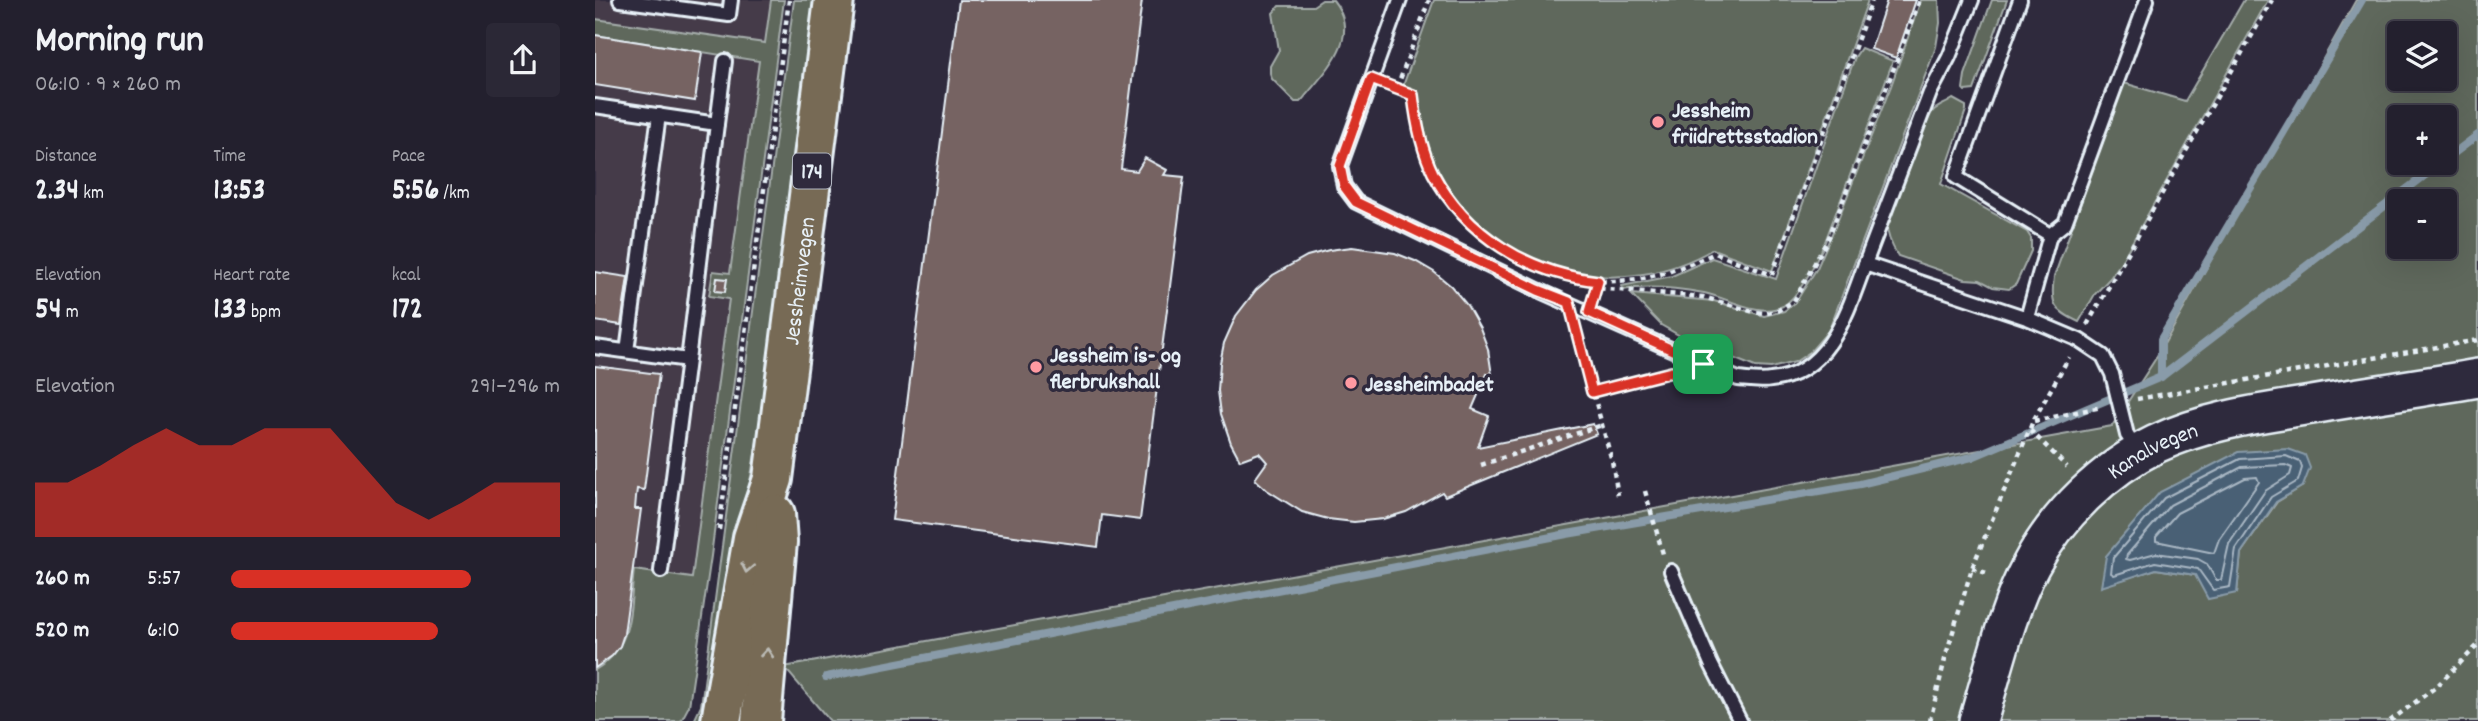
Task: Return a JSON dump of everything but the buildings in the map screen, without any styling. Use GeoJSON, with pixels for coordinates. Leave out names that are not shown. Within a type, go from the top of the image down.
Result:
{"type":"FeatureCollection","features":[{"type":"Feature","properties":{"kind":"main road","name":"Jessheimvegen"},"geometry":{"type":"LineString","coordinates":[[761,721],[777,542],[773,479],[834,0]]}},
{"type":"Feature","properties":{"kind":"main road","name":"Jessheimvegen"},"geometry":{"type":"LineString","coordinates":[[721,721],[753,538],[773,479]]}},
{"type":"Feature","properties":{"kind":"street","name":"Kanalvegen"},"geometry":{"type":"LineString","coordinates":[[1978,721],[2000,648],[2031,565],[2063,517],[2098,484],[2138,454],[2186,432],[2242,416],[2478,377]]}},
{"type":"Feature","properties":{"kind":"lane"},"geometry":{"type":"LineString","coordinates":[[620,0],[729,15],[731,0]]}},
{"type":"Feature","properties":{"kind":"lane"},"geometry":{"type":"LineString","coordinates":[[1400,0],[1340,166],[1344,186],[1356,202],[1538,290],[1738,379],[1772,380],[1802,370],[1826,349],[1843,324],[1930,93],[1949,57],[1972,0]]}},
{"type":"Feature","properties":{"kind":"lane"},"geometry":{"type":"LineString","coordinates":[[2020,0],[1956,177],[2050,235]]}},
{"type":"Feature","properties":{"kind":"lane"},"geometry":{"type":"LineString","coordinates":[[2027,318],[2050,235],[2065,223],[2147,0]]}},
{"type":"Feature","properties":{"kind":"lane"},"geometry":{"type":"LineString","coordinates":[[661,570],[726,61]]}},
{"type":"Feature","properties":{"kind":"lane"},"geometry":{"type":"LineString","coordinates":[[595,106],[717,124]]}},
{"type":"Feature","properties":{"kind":"lane"},"geometry":{"type":"LineString","coordinates":[[627,351],[659,115]]}},
{"type":"Feature","properties":{"kind":"lane"},"geometry":{"type":"LineString","coordinates":[[1865,264],[2027,318],[2079,340],[2103,356],[2112,374],[2127,435],[2138,454]]}},
{"type":"Feature","properties":{"kind":"lane"},"geometry":{"type":"LineString","coordinates":[[595,347],[688,360]]}},
{"type":"Feature","properties":{"kind":"lane"},"geometry":{"type":"LineString","coordinates":[[1671,571],[1711,664],[1740,721]]}},
{"type":"Feature","properties":{"kind":"path"},"geometry":{"type":"LineString","coordinates":[[718,538],[789,0]]}},
{"type":"Feature","properties":{"kind":"path"},"geometry":{"type":"LineString","coordinates":[[1397,88],[1429,0]]}},
{"type":"Feature","properties":{"kind":"path"},"geometry":{"type":"LineString","coordinates":[[1545,269],[1598,281],[1648,278],[1686,267],[1715,253],[1772,275],[1872,0]]}},
{"type":"Feature","properties":{"kind":"path"},"geometry":{"type":"LineString","coordinates":[[1596,288],[1703,298],[1754,312],[1777,311],[1794,301],[1815,267],[1829,237],[1920,0]]}},
{"type":"Feature","properties":{"kind":"path"},"geometry":{"type":"LineString","coordinates":[[1930,721],[1945,655],[1972,568],[2033,421],[2272,0]]}},
{"type":"Feature","properties":{"kind":"path"},"geometry":{"type":"LineString","coordinates":[[1371,79],[1413,95],[1416,122],[1434,174],[1467,220],[1510,253]]}},
{"type":"Feature","properties":{"kind":"path"},"geometry":{"type":"LineString","coordinates":[[1589,312],[1598,281]]}},
{"type":"Feature","properties":{"kind":"path"},"geometry":{"type":"LineString","coordinates":[[1569,302],[1618,495]]}},
{"type":"Feature","properties":{"kind":"path"},"geometry":{"type":"LineString","coordinates":[[2033,421],[2119,403],[2478,340]]}},
{"type":"Feature","properties":{"kind":"path"},"geometry":{"type":"LineString","coordinates":[[1592,392],[1703,364]]}},
{"type":"Feature","properties":{"kind":"path"},"geometry":{"type":"LineString","coordinates":[[1481,466],[1602,425]]}},
{"type":"Feature","properties":{"kind":"path"},"geometry":{"type":"LineString","coordinates":[[1644,491],[1660,546],[1671,571]]}},
{"type":"Feature","properties":{"kind":"path"},"geometry":{"type":"LineString","coordinates":[[1972,568],[1989,574]]}},
{"type":"Feature","properties":{"kind":"path"},"geometry":{"type":"LineString","coordinates":[[2390,721],[2437,686],[2478,645]]}},
{"type":"Feature","properties":{"kind":"shaded area"},"geometry":{"type":"Polygon","coordinates":[[[595,0],[771,0],[678,721],[595,721],[595,0]]]}},
{"type":"Feature","properties":{"kind":"green space"},"geometry":{"type":"Polygon","coordinates":[[[771,0],[784,0],[689,706],[681,721],[595,721],[595,670],[608,661],[623,639],[630,614],[634,570],[692,578],[729,299],[709,296],[713,271],[730,273],[759,61],[595,35],[595,19],[765,43],[771,0]]]}},
{"type":"Feature","properties":{"kind":"green space"},"geometry":{"type":"Polygon","coordinates":[[[794,0],[815,0],[758,436],[710,711],[700,721],[694,721],[701,706],[794,0]]]}},
{"type":"Feature","properties":{"kind":"green space"},"geometry":{"type":"Polygon","coordinates":[[[1322,0],[1333,0],[1341,14],[1343,40],[1331,65],[1300,102],[1295,102],[1272,79],[1270,73],[1270,66],[1279,50],[1273,13],[1279,6],[1313,6],[1322,0]]]}},
{"type":"Feature","properties":{"kind":"green space"},"geometry":{"type":"Polygon","coordinates":[[[1434,0],[1868,0],[1772,271],[1713,249],[1677,265],[1640,275],[1602,276],[1565,271],[1529,259],[1497,241],[1468,215],[1444,184],[1425,140],[1416,92],[1403,86],[1434,0]]]}},
{"type":"Feature","properties":{"kind":"green space"},"geometry":{"type":"Polygon","coordinates":[[[1921,0],[1939,0],[1940,23],[1936,47],[1829,330],[1810,352],[1795,362],[1771,368],[1755,367],[1684,338],[1661,325],[1631,294],[1714,301],[1764,316],[1784,311],[1795,303],[1817,268],[1837,222],[1891,86],[1921,0]]]}},
{"type":"Feature","properties":{"kind":"green space"},"geometry":{"type":"Polygon","coordinates":[[[1992,0],[2007,0],[1974,90],[1965,91],[1965,75],[1992,0]]]}},
{"type":"Feature","properties":{"kind":"green space"},"geometry":{"type":"Polygon","coordinates":[[[2244,0],[2268,0],[2120,264],[2095,294],[2079,322],[2071,318],[2056,306],[2053,294],[2054,277],[2124,83],[2185,101],[2244,0]]]}},
{"type":"Feature","properties":{"kind":"green space"},"geometry":{"type":"Polygon","coordinates":[[[2356,0],[2478,0],[2478,721],[830,721],[784,667],[2112,426],[2158,355],[2356,0]],[[2303,486],[2101,586],[2156,569],[2195,575],[2237,593],[2241,553],[2277,502],[2303,486]]]}},
{"type":"Feature","properties":{"kind":"green space"},"geometry":{"type":"Polygon","coordinates":[[[1861,48],[1893,61],[1823,247],[1806,279],[1789,302],[1764,310],[1713,295],[1674,289],[1623,290],[1622,286],[1672,276],[1712,258],[1776,279],[1855,57],[1861,48]]]}},
{"type":"Feature","properties":{"kind":"green space"},"geometry":{"type":"Polygon","coordinates":[[[1953,99],[1966,106],[1966,110],[1941,184],[2027,232],[2031,238],[2031,251],[2016,284],[2009,289],[1993,287],[1980,280],[1965,279],[1898,256],[1888,235],[1889,213],[1930,116],[1934,110],[1953,99]]]}},
{"type":"Feature","properties":{"kind":"water"},"geometry":{"type":"Polygon","coordinates":[[[2288,449],[2305,455],[2310,468],[2303,486],[2276,502],[2241,553],[2237,593],[2208,599],[2195,575],[2156,569],[2101,587],[2106,556],[2160,492],[2238,452],[2288,449]]]}},
{"type":"Feature","properties":{"kind":"waterway"},"geometry":{"type":"LineString","coordinates":[[2161,377],[2161,339],[2362,0]]}},
{"type":"Feature","properties":{"kind":"waterway"},"geometry":{"type":"LineString","coordinates":[[2457,151],[2478,135]]}},
{"type":"Feature","properties":{"kind":"waterway"},"geometry":{"type":"LineString","coordinates":[[826,677],[1567,534],[1860,484],[1972,457],[2161,377],[2425,175]]}},
{"type":"Feature","properties":{"kind":"place","name":"Jessheim friidrettsstadion"},"geometry":{"type":"Point","coordinates":[1658,122]}},
{"type":"Feature","properties":{"kind":"place","name":"Jessheim is- og flerbrukshall"},"geometry":{"type":"Point","coordinates":[1036,367]}},
{"type":"Feature","properties":{"kind":"place","name":"Jessheimbadet"},"geometry":{"type":"Point","coordinates":[1351,383]}},
{"type":"Feature","properties":{"kind":"route"},"geometry":{"type":"LineString","coordinates":[[1371,79],[1413,95],[1416,122],[1424,151],[1434,174],[1467,220],[1498,246],[1534,265],[1581,279],[1598,281],[1589,312],[1703,364],[1592,392],[1569,302],[1538,290],[1356,202],[1344,186],[1340,166],[1371,79]]}}]}
